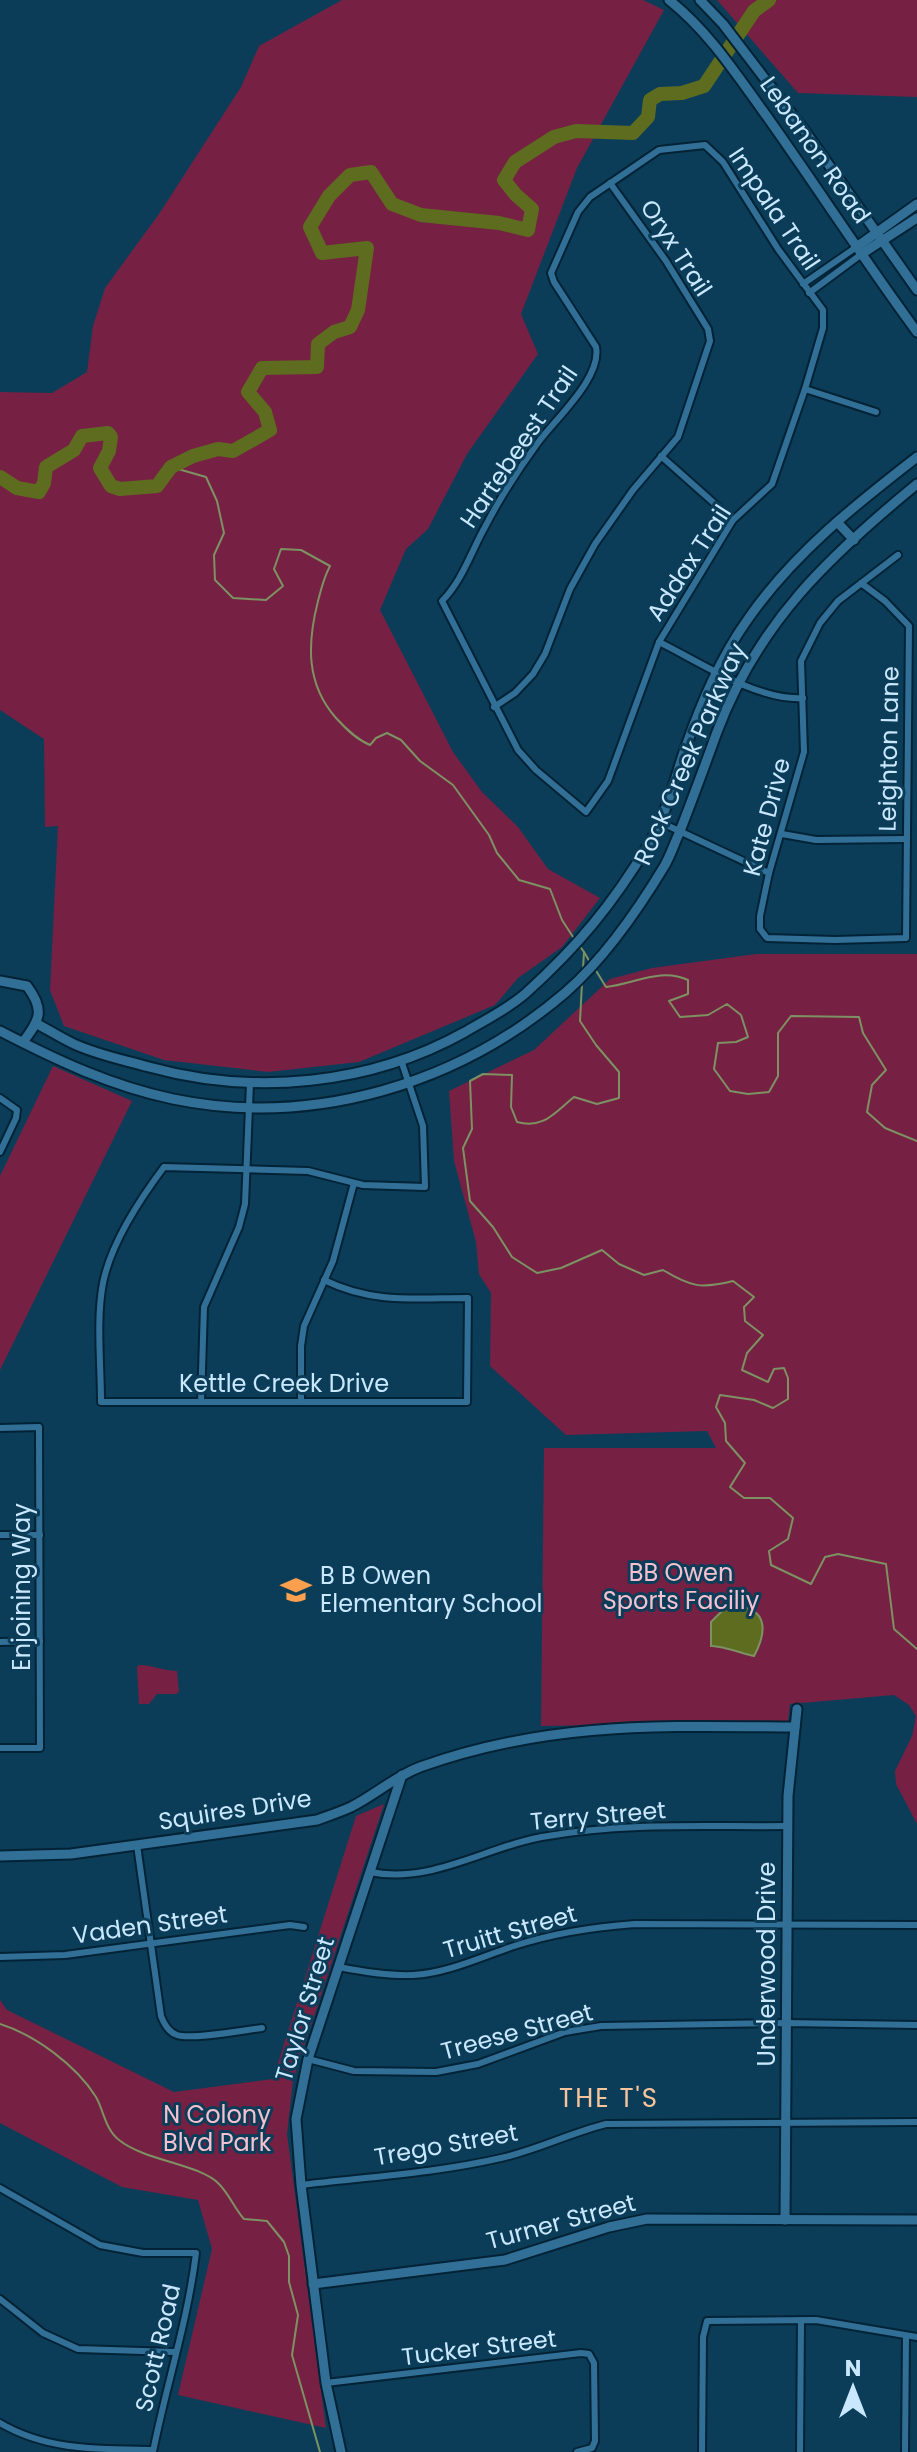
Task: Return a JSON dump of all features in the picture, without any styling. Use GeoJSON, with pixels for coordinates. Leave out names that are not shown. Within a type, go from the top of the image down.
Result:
{"type":"FeatureCollection","features":[{"type":"Feature","properties":{"kind":"street","name":"Lebanon Road"},"geometry":{"type":"LineString","coordinates":[[700,0],[723,24],[782,101],[917,290]]}},
{"type":"Feature","properties":{"kind":"street","name":"Lebanon Road"},"geometry":{"type":"LineString","coordinates":[[671,1],[719,49],[917,332]]}},
{"type":"Feature","properties":{"kind":"street","name":"Impala Trail"},"geometry":{"type":"LineString","coordinates":[[610,183],[659,150],[699,144],[708,146],[723,162],[809,293]]}},
{"type":"Feature","properties":{"kind":"street","name":"Hartebeest Trail"},"geometry":{"type":"LineString","coordinates":[[494,707],[442,601],[457,583],[485,526],[517,473],[550,426],[587,382],[597,353],[595,344],[551,276],[553,265],[580,209],[590,197],[610,183]]}},
{"type":"Feature","properties":{"kind":"street","name":"Oryx Trail"},"geometry":{"type":"LineString","coordinates":[[610,183],[666,261],[710,335],[710,344],[679,435],[661,456]]}},
{"type":"Feature","properties":{"kind":"street"},"geometry":{"type":"LineString","coordinates":[[809,293],[860,249],[876,230],[917,204]]}},
{"type":"Feature","properties":{"kind":"street"},"geometry":{"type":"LineString","coordinates":[[803,284],[917,218]]}},
{"type":"Feature","properties":{"kind":"street","name":"Addax Trail"},"geometry":{"type":"LineString","coordinates":[[494,707],[526,761],[586,812],[608,781],[659,642],[733,520],[772,484],[823,328],[823,310],[809,293]]}},
{"type":"Feature","properties":{"kind":"street"},"geometry":{"type":"LineString","coordinates":[[805,389],[876,412]]}},
{"type":"Feature","properties":{"kind":"street"},"geometry":{"type":"LineString","coordinates":[[494,707],[515,693],[533,674],[545,654],[565,600],[581,568],[612,518],[661,456],[733,520]]}},
{"type":"Feature","properties":{"kind":"street","name":"Rock Creek Parkway"},"geometry":{"type":"LineString","coordinates":[[37,1024],[74,1044],[116,1059],[164,1072],[250,1083],[343,1076],[439,1046],[486,1020],[526,993],[607,910],[660,822],[702,704],[718,671],[737,635],[774,584],[837,522],[917,457]]}},
{"type":"Feature","properties":{"kind":"street","name":"Rock Creek Parkway"},"geometry":{"type":"LineString","coordinates":[[0,1031],[100,1079],[190,1102],[248,1107],[342,1101],[380,1093],[471,1057],[551,1003],[579,979],[622,931],[668,861],[740,682],[779,616],[815,574],[917,484]]}},
{"type":"Feature","properties":{"kind":"street"},"geometry":{"type":"LineString","coordinates":[[837,522],[854,540]]}},
{"type":"Feature","properties":{"kind":"street","name":"Kate Drive"},"geometry":{"type":"LineString","coordinates":[[763,936],[760,916],[769,873],[804,752],[801,661],[820,623],[838,601],[898,555]]}},
{"type":"Feature","properties":{"kind":"street","name":"Leighton Lane"},"geometry":{"type":"LineString","coordinates":[[763,936],[835,940],[906,938],[909,626],[885,601],[861,583]]}},
{"type":"Feature","properties":{"kind":"street"},"geometry":{"type":"LineString","coordinates":[[659,642],[776,697],[803,698]]}},
{"type":"Feature","properties":{"kind":"street"},"geometry":{"type":"LineString","coordinates":[[660,822],[769,873]]}},
{"type":"Feature","properties":{"kind":"street"},"geometry":{"type":"LineString","coordinates":[[782,834],[816,840],[906,839]]}},
{"type":"Feature","properties":{"kind":"street"},"geometry":{"type":"LineString","coordinates":[[0,981],[27,986],[39,1011],[37,1024],[23,1042]]}},
{"type":"Feature","properties":{"kind":"street"},"geometry":{"type":"LineString","coordinates":[[63,1062],[74,1044]]}},
{"type":"Feature","properties":{"kind":"street"},"geometry":{"type":"LineString","coordinates":[[247,1169],[315,1172],[376,1186],[425,1187],[424,1132],[401,1060]]}},
{"type":"Feature","properties":{"kind":"street"},"geometry":{"type":"LineString","coordinates":[[201,1402],[202,1313],[208,1291],[242,1217],[250,1083]]}},
{"type":"Feature","properties":{"kind":"street"},"geometry":{"type":"LineString","coordinates":[[0,1098],[17,1110],[0,1152]]}},
{"type":"Feature","properties":{"kind":"street","name":"Kettle Creek Drive"},"geometry":{"type":"LineString","coordinates":[[247,1169],[164,1167],[136,1207],[105,1277],[101,1300],[101,1402],[467,1402],[468,1298],[375,1297],[349,1291],[324,1280]]}},
{"type":"Feature","properties":{"kind":"street"},"geometry":{"type":"LineString","coordinates":[[301,1402],[303,1333],[308,1314],[334,1258],[354,1183]]}},
{"type":"Feature","properties":{"kind":"street","name":"Enjoining Way"},"geometry":{"type":"LineString","coordinates":[[0,1428],[39,1427],[40,1535],[40,1748],[0,1748]]}},
{"type":"Feature","properties":{"kind":"street"},"geometry":{"type":"LineString","coordinates":[[0,1535],[40,1535]]}},
{"type":"Feature","properties":{"kind":"street"},"geometry":{"type":"LineString","coordinates":[[0,1642],[40,1641]]}},
{"type":"Feature","properties":{"kind":"street","name":"Underwood Drive"},"geometry":{"type":"LineString","coordinates":[[785,2220],[787,1826],[797,1709]]}},
{"type":"Feature","properties":{"kind":"street","name":"Squires Drive"},"geometry":{"type":"LineString","coordinates":[[0,1856],[71,1854],[317,1820],[353,1806],[402,1775],[492,1745],[589,1729],[633,1726],[795,1727]]}},
{"type":"Feature","properties":{"kind":"street","name":"Taylor Street"},"geometry":{"type":"LineString","coordinates":[[341,2452],[326,2383],[301,2185],[296,2119],[308,2059],[402,1775]]}},
{"type":"Feature","properties":{"kind":"street","name":"Terry Street"},"geometry":{"type":"LineString","coordinates":[[370,1872],[390,1876],[429,1872],[505,1846],[597,1829],[787,1826]]}},
{"type":"Feature","properties":{"kind":"street"},"geometry":{"type":"LineString","coordinates":[[137,1845],[164,2026],[176,2035],[188,2036],[262,2028]]}},
{"type":"Feature","properties":{"kind":"street","name":"Truitt Street"},"geometry":{"type":"LineString","coordinates":[[339,1967],[389,1975],[415,1975],[443,1970],[540,1939],[592,1927],[635,1924],[917,1925]]}},
{"type":"Feature","properties":{"kind":"street","name":"Vaden Street"},"geometry":{"type":"LineString","coordinates":[[0,1957],[65,1955],[290,1925],[304,1927]]}},
{"type":"Feature","properties":{"kind":"street","name":"Treese Street"},"geometry":{"type":"LineString","coordinates":[[308,2059],[354,2071],[436,2072],[478,2064],[565,2032],[601,2026],[786,2023],[917,2025]]}},
{"type":"Feature","properties":{"kind":"street","name":"Trego Street"},"geometry":{"type":"LineString","coordinates":[[301,2185],[473,2164],[521,2153],[565,2135],[606,2124],[917,2122]]}},
{"type":"Feature","properties":{"kind":"street","name":"Scott Road"},"geometry":{"type":"LineString","coordinates":[[0,2188],[100,2245],[143,2253],[196,2253],[192,2286],[153,2451]]}},
{"type":"Feature","properties":{"kind":"street","name":"Turner Street"},"geometry":{"type":"LineString","coordinates":[[313,2284],[505,2260],[647,2219],[917,2220]]}},
{"type":"Feature","properties":{"kind":"street"},"geometry":{"type":"LineString","coordinates":[[0,2299],[43,2333],[78,2349],[175,2352]]}},
{"type":"Feature","properties":{"kind":"street"},"geometry":{"type":"LineString","coordinates":[[800,2452],[801,2320]]}},
{"type":"Feature","properties":{"kind":"street"},"geometry":{"type":"LineString","coordinates":[[702,2452],[703,2337],[707,2321],[801,2320],[854,2325],[917,2337]]}},
{"type":"Feature","properties":{"kind":"street"},"geometry":{"type":"LineString","coordinates":[[905,2452],[906,2336]]}},
{"type":"Feature","properties":{"kind":"street","name":"Tucker Street"},"geometry":{"type":"LineString","coordinates":[[326,2383],[589,2354],[594,2363],[595,2441],[592,2448],[577,2452]]}},
{"type":"Feature","properties":{"kind":"street"},"geometry":{"type":"LineString","coordinates":[[0,2423],[28,2437],[54,2445],[153,2451]]}},
{"type":"Feature","properties":{"kind":"green space"},"geometry":{"type":"Polygon","coordinates":[[[342,0],[643,0],[664,10],[577,168],[521,314],[538,354],[467,454],[428,529],[406,549],[380,610],[453,752],[482,792],[518,827],[548,869],[600,898],[562,947],[518,978],[495,1005],[359,1062],[268,1072],[164,1060],[64,1026],[50,990],[58,826],[45,827],[44,739],[0,710],[0,392],[52,393],[87,372],[93,326],[105,288],[159,214],[241,87],[259,46],[342,0]]]}},
{"type":"Feature","properties":{"kind":"green space"},"geometry":{"type":"Polygon","coordinates":[[[717,0],[917,0],[917,97],[798,93],[717,0]]]}},
{"type":"Feature","properties":{"kind":"green space","name":"BB Owen Sports Faciliy"},"geometry":{"type":"Polygon","coordinates":[[[756,954],[917,954],[917,1824],[896,1784],[895,1771],[912,1736],[916,1716],[909,1705],[894,1695],[790,1704],[788,1722],[541,1726],[544,1448],[716,1448],[707,1431],[566,1435],[490,1366],[491,1293],[479,1274],[476,1242],[454,1161],[449,1091],[534,1050],[610,979],[652,968],[756,954]]]}},
{"type":"Feature","properties":{"kind":"green space"},"geometry":{"type":"Polygon","coordinates":[[[53,1066],[132,1101],[0,1370],[0,1176],[53,1066]]]}},
{"type":"Feature","properties":{"kind":"green space"},"geometry":{"type":"Polygon","coordinates":[[[139,1665],[177,1671],[179,1692],[157,1694],[149,1704],[139,1704],[139,1665]]]}},
{"type":"Feature","properties":{"kind":"green space","name":"N Colony Blvd Park"},"geometry":{"type":"Polygon","coordinates":[[[384,1804],[293,2080],[287,2134],[326,2428],[178,2395],[212,2249],[198,2200],[122,2187],[0,2123],[0,2000],[7,2010],[174,2092],[273,2079],[356,1816],[384,1804]]]}},
{"type":"Feature","properties":{"kind":"shaded area"},"geometry":{"type":"Polygon","coordinates":[[[737,1606],[755,1612],[762,1623],[763,1630],[754,1656],[711,1646],[711,1622],[726,1607],[737,1606]]]}},
{"type":"Feature","properties":{"kind":"waterway"},"geometry":{"type":"LineString","coordinates":[[0,477],[17,488],[39,492],[46,467],[74,450],[82,436],[108,433],[111,437],[109,451],[100,468],[111,486],[120,489],[157,486],[171,467],[193,456],[218,449],[233,451],[270,430],[265,412],[248,392],[262,368],[317,367],[318,344],[334,332],[350,327],[358,310],[367,248],[322,253],[310,227],[329,196],[350,175],[371,172],[392,204],[421,215],[499,223],[528,230],[532,209],[504,180],[515,162],[554,137],[576,131],[633,133],[648,117],[650,100],[660,94],[682,93],[704,86],[754,11],[769,0]]}},
{"type":"Feature","properties":{"kind":"waterway"},"geometry":{"type":"LineString","coordinates":[[171,467],[206,477],[217,501],[224,533],[214,555],[215,580],[233,598],[266,600],[283,586],[274,569],[281,549],[301,550],[330,566],[318,601],[311,648],[314,677],[326,705],[360,740],[370,745],[387,733],[401,740],[420,761],[453,785],[489,835],[497,853],[519,880],[550,889],[562,920],[575,940]]}},
{"type":"Feature","properties":{"kind":"waterway"},"geometry":{"type":"LineString","coordinates":[[579,945],[584,952],[583,969]]}},
{"type":"Feature","properties":{"kind":"waterway"},"geometry":{"type":"LineString","coordinates":[[584,952],[591,964]]}},
{"type":"Feature","properties":{"kind":"waterway"},"geometry":{"type":"LineString","coordinates":[[595,969],[606,987],[668,975],[688,980],[688,994],[669,1001],[680,1017],[708,1015],[727,1004],[741,1015],[748,1037],[736,1042],[718,1043],[714,1069],[730,1091],[748,1094],[769,1092],[778,1076],[778,1033],[791,1016],[859,1017],[863,1033],[886,1070],[872,1085],[867,1112],[885,1128],[917,1141]]}},
{"type":"Feature","properties":{"kind":"waterway"},"geometry":{"type":"LineString","coordinates":[[582,983],[580,1021],[619,1072],[619,1098],[597,1104],[574,1097],[548,1118],[526,1124],[517,1122],[511,1107],[512,1075],[483,1074],[470,1081],[472,1129],[463,1148],[470,1201],[493,1227],[512,1257],[537,1273],[561,1268],[602,1250],[619,1264],[644,1275],[663,1270],[681,1280],[704,1286],[733,1281],[754,1297],[744,1307],[745,1321],[763,1335],[747,1353],[742,1370],[768,1382],[774,1369],[784,1368],[788,1378],[788,1399],[773,1408],[754,1400],[720,1395],[716,1407],[725,1423],[726,1441],[745,1463],[730,1487],[744,1498],[770,1498],[793,1518],[788,1539],[769,1551],[771,1565],[811,1584],[825,1557],[838,1554],[886,1564],[894,1629],[917,1649]]}},
{"type":"Feature","properties":{"kind":"waterway"},"geometry":{"type":"LineString","coordinates":[[0,2024],[40,2043],[66,2063],[88,2085],[119,2140],[143,2153],[210,2177],[223,2188],[244,2219],[267,2221],[284,2242],[289,2256],[289,2282],[298,2315],[292,2355],[320,2452]]}},
{"type":"Feature","properties":{"kind":"place","name":"B B Owen Elementary School"},"geometry":{"type":"Point","coordinates":[296,1590]}},
{"type":"Feature","properties":{"kind":"district","name":"THE T'S"},"geometry":{"type":"Point","coordinates":[609,2098]}}]}
